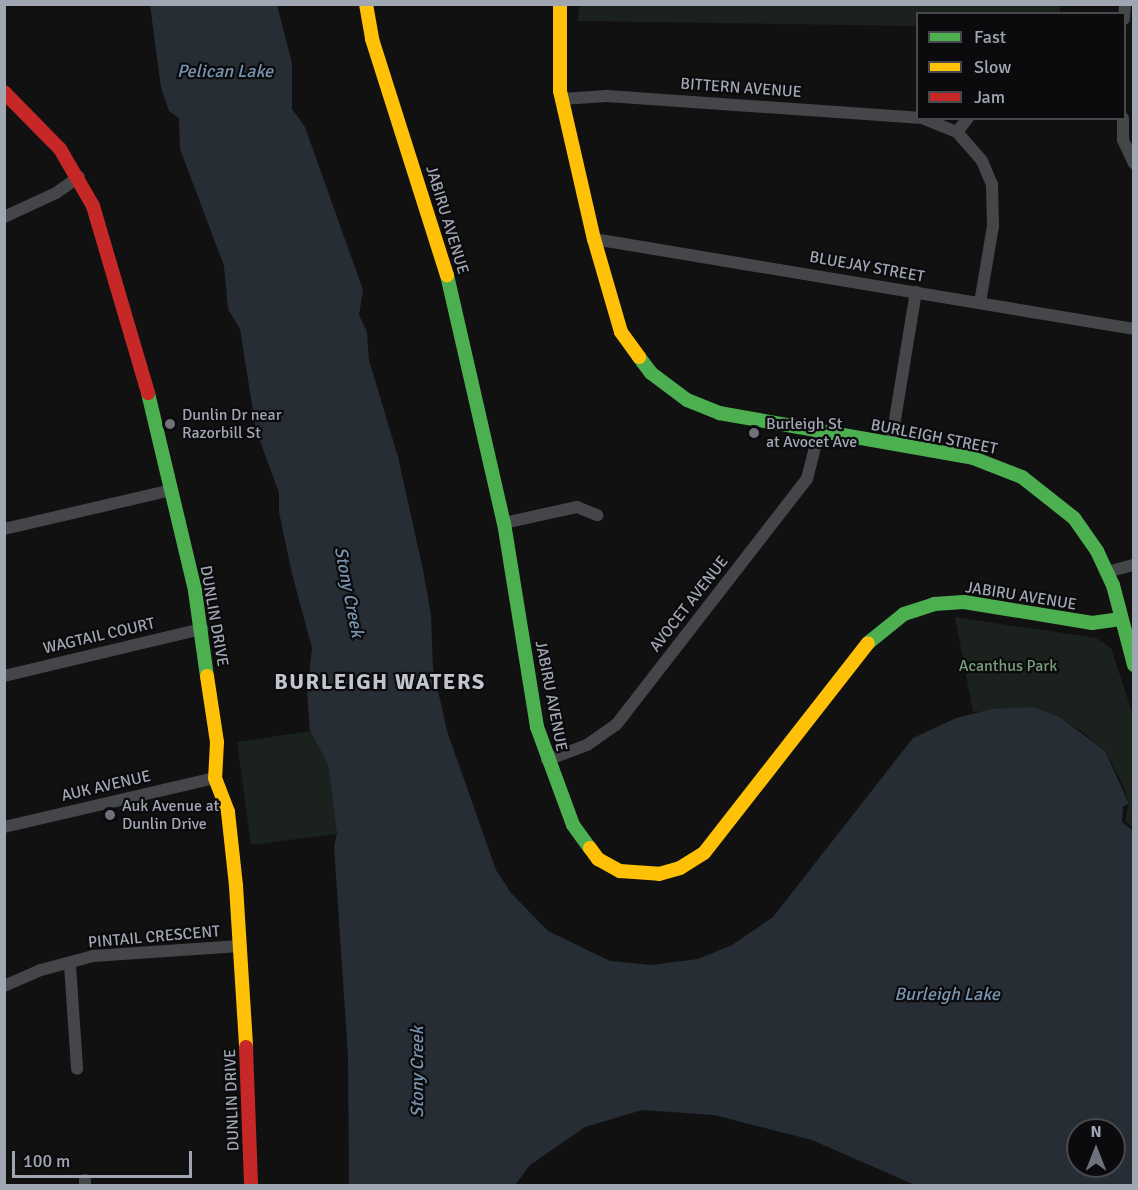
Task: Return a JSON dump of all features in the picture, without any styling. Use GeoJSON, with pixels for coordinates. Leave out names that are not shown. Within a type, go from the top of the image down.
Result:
{"type":"FeatureCollection","features":[{"type":"Feature","properties":{"kind":"street","name":"JABIRU AVENUE"},"geometry":{"type":"LineString","coordinates":[[366,4],[372,39],[444,264],[504,523],[537,726],[547,760],[573,825],[588,850],[620,871],[647,875],[669,873],[704,852],[867,644],[904,614],[934,603],[964,602],[1092,624],[1121,620]]}},
{"type":"Feature","properties":{"kind":"street","name":"BURLEIGH STREET"},"geometry":{"type":"LineString","coordinates":[[560,4],[558,63],[561,99],[594,240],[621,332],[638,358],[668,388],[719,413],[973,458],[1022,477],[1074,518],[1107,572],[1134,665]]}},
{"type":"Feature","properties":{"kind":"street","name":"DUNLIN DRIVE"},"geometry":{"type":"LineString","coordinates":[[4,92],[60,149],[79,177],[101,227],[131,321],[172,490],[202,629],[217,742],[215,778],[228,812],[240,946],[250,1103],[251,1185]]}},
{"type":"Feature","properties":{"kind":"street","name":"BITTERN AVENUE"},"geometry":{"type":"LineString","coordinates":[[561,99],[608,96],[916,118]]}},
{"type":"Feature","properties":{"kind":"street","name":"BITTERN AVENUE"},"geometry":{"type":"LineString","coordinates":[[925,120],[957,132],[982,161],[994,199],[980,303]]}},
{"type":"Feature","properties":{"kind":"street"},"geometry":{"type":"LineString","coordinates":[[957,132],[966,120]]}},
{"type":"Feature","properties":{"kind":"street"},"geometry":{"type":"LineString","coordinates":[[1123,120],[1123,140],[1134,164]]}},
{"type":"Feature","properties":{"kind":"street"},"geometry":{"type":"LineString","coordinates":[[4,217],[56,193],[79,177]]}},
{"type":"Feature","properties":{"kind":"street","name":"BLUEJAY STREET"},"geometry":{"type":"LineString","coordinates":[[594,240],[1134,328]]}},
{"type":"Feature","properties":{"kind":"street"},"geometry":{"type":"LineString","coordinates":[[891,444],[916,292]]}},
{"type":"Feature","properties":{"kind":"street","name":"AVOCET AVENUE"},"geometry":{"type":"LineString","coordinates":[[547,760],[587,746],[616,725],[807,479],[819,432]]}},
{"type":"Feature","properties":{"kind":"street"},"geometry":{"type":"LineString","coordinates":[[4,529],[172,490]]}},
{"type":"Feature","properties":{"kind":"street"},"geometry":{"type":"LineString","coordinates":[[504,523],[577,507],[597,515]]}},
{"type":"Feature","properties":{"kind":"street"},"geometry":{"type":"LineString","coordinates":[[1107,572],[1134,565]]}},
{"type":"Feature","properties":{"kind":"street","name":"WAGTAIL COURT"},"geometry":{"type":"LineString","coordinates":[[4,676],[202,629]]}},
{"type":"Feature","properties":{"kind":"street","name":"AUK AVENUE"},"geometry":{"type":"LineString","coordinates":[[4,827],[215,778]]}},
{"type":"Feature","properties":{"kind":"street","name":"PINTAIL CRESCENT"},"geometry":{"type":"LineString","coordinates":[[4,986],[41,970],[70,965],[93,956],[240,946]]}},
{"type":"Feature","properties":{"kind":"street"},"geometry":{"type":"LineString","coordinates":[[70,965],[77,1069]]}},
{"type":"Feature","properties":{"kind":"green space"},"geometry":{"type":"Polygon","coordinates":[[[579,4],[1060,4],[1060,12],[916,12],[916,26],[578,21],[579,4]]]}},
{"type":"Feature","properties":{"kind":"green space","name":"Acanthus Park"},"geometry":{"type":"Polygon","coordinates":[[[955,617],[1096,638],[1111,648],[1133,715],[1133,828],[1125,820],[1129,804],[1123,785],[1105,751],[1081,731],[1060,717],[1033,707],[973,712],[955,617]]]}},
{"type":"Feature","properties":{"kind":"green space"},"geometry":{"type":"Polygon","coordinates":[[[310,731],[328,764],[337,834],[251,845],[237,742],[310,731]]]}},
{"type":"Feature","properties":{"kind":"water","name":"Burleigh Lake"},"geometry":{"type":"Polygon","coordinates":[[[150,5],[277,5],[292,63],[292,109],[305,127],[363,290],[359,315],[367,332],[369,360],[398,457],[423,570],[431,615],[433,668],[447,731],[496,870],[511,893],[548,931],[610,961],[651,965],[698,959],[732,945],[773,917],[913,738],[956,718],[992,709],[1033,707],[1060,717],[1105,751],[1129,804],[1123,806],[1122,822],[1133,831],[1133,1185],[915,1185],[812,1140],[714,1115],[642,1110],[585,1127],[530,1165],[515,1185],[349,1185],[348,1056],[334,846],[337,834],[328,764],[310,731],[307,692],[312,648],[292,574],[279,512],[279,493],[256,430],[240,329],[228,309],[224,266],[180,149],[179,118],[169,111],[161,88],[150,5]]]}},
{"type":"Feature","properties":{"kind":"traffic: fast"},"geometry":{"type":"LineString","coordinates":[[447,275],[504,523],[537,727],[573,825],[590,848]]}},
{"type":"Feature","properties":{"kind":"traffic: fast"},"geometry":{"type":"LineString","coordinates":[[639,357],[651,373],[687,400],[719,413],[973,458],[1022,477],[1074,518],[1097,551],[1113,585],[1134,665]]}},
{"type":"Feature","properties":{"kind":"traffic: fast"},"geometry":{"type":"LineString","coordinates":[[148,393],[195,591],[207,676]]}},
{"type":"Feature","properties":{"kind":"traffic: fast"},"geometry":{"type":"LineString","coordinates":[[868,643],[904,614],[934,604],[964,602],[1092,623],[1121,619]]}},
{"type":"Feature","properties":{"kind":"traffic: slow"},"geometry":{"type":"LineString","coordinates":[[366,4],[372,39],[447,275]]}},
{"type":"Feature","properties":{"kind":"traffic: slow"},"geometry":{"type":"LineString","coordinates":[[560,4],[560,91],[594,239],[621,332],[639,357]]}},
{"type":"Feature","properties":{"kind":"traffic: slow"},"geometry":{"type":"LineString","coordinates":[[590,848],[598,859],[620,871],[659,874],[680,868],[704,853],[868,643]]}},
{"type":"Feature","properties":{"kind":"traffic: slow"},"geometry":{"type":"LineString","coordinates":[[207,676],[217,742],[215,778],[228,812],[236,886],[246,1047]]}},
{"type":"Feature","properties":{"kind":"traffic: jam"},"geometry":{"type":"LineString","coordinates":[[4,92],[60,149],[93,206],[148,393]]}},
{"type":"Feature","properties":{"kind":"traffic: jam"},"geometry":{"type":"LineString","coordinates":[[246,1047],[251,1186]]}},
{"type":"Feature","properties":{"kind":"place","name":"Dunlin Dr near Razorbill St"},"geometry":{"type":"Point","coordinates":[170,424]}},
{"type":"Feature","properties":{"kind":"place","name":"Burleigh St at Avocet Ave"},"geometry":{"type":"Point","coordinates":[754,433]}},
{"type":"Feature","properties":{"kind":"place","name":"Auk Avenue at Dunlin Drive"},"geometry":{"type":"Point","coordinates":[110,815]}},
{"type":"Feature","properties":{"kind":"district","name":"BURLEIGH WATERS"},"geometry":{"type":"Point","coordinates":[380,682]}},
{"type":"Feature","properties":{"kind":"water label","name":"Pelican Lake"},"geometry":{"type":"Point","coordinates":[225,71]}},
{"type":"Feature","properties":{"kind":"water label","name":"Stony Creek"},"geometry":{"type":"Point","coordinates":[349,592]}},
{"type":"Feature","properties":{"kind":"water label","name":"Stony Creek"},"geometry":{"type":"Point","coordinates":[417,1072]}}]}
